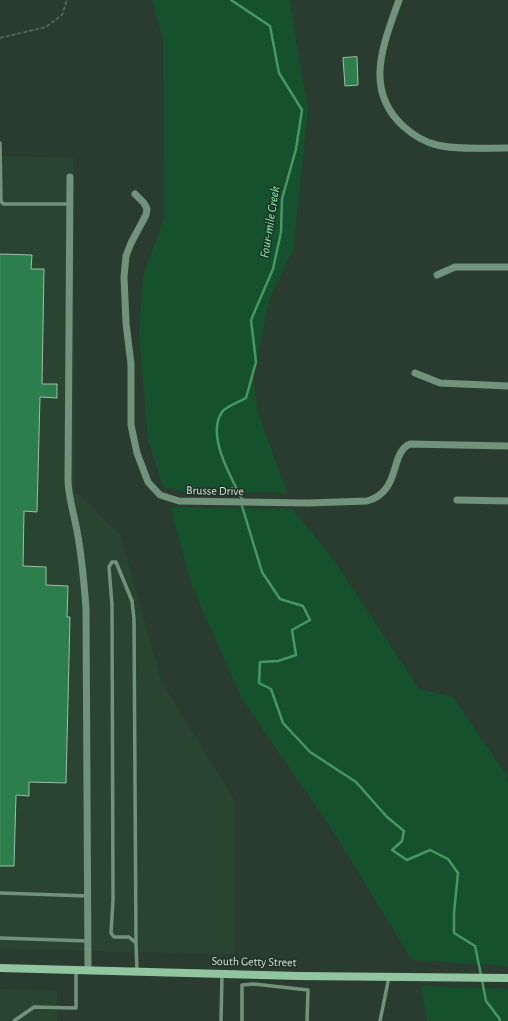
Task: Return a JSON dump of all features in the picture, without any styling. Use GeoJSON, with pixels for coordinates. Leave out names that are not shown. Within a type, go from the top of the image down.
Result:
{"type":"FeatureCollection","features":[{"type":"Feature","properties":{"kind":"main road","name":"South Getty Street"},"geometry":{"type":"LineString","coordinates":[[0,968],[222,974],[508,978]]}},
{"type":"Feature","properties":{"kind":"street"},"geometry":{"type":"LineString","coordinates":[[399,0],[379,66],[381,86],[384,97],[390,110],[398,121],[422,140],[437,145],[508,148]]}},
{"type":"Feature","properties":{"kind":"street"},"geometry":{"type":"LineString","coordinates":[[70,177],[68,495],[77,529],[83,564],[86,608],[88,970]]}},
{"type":"Feature","properties":{"kind":"street","name":"Brusse Drive"},"geometry":{"type":"LineString","coordinates":[[135,194],[144,203],[147,209],[146,215],[131,243],[126,256],[124,277],[124,302],[131,364],[131,425],[137,453],[148,482],[160,495],[179,501],[308,503],[367,501],[376,498],[386,490],[401,454],[406,446],[410,444],[508,446]]}},
{"type":"Feature","properties":{"kind":"street"},"geometry":{"type":"LineString","coordinates":[[437,275],[456,267],[508,267]]}},
{"type":"Feature","properties":{"kind":"street"},"geometry":{"type":"LineString","coordinates":[[415,373],[440,383],[508,386]]}},
{"type":"Feature","properties":{"kind":"street"},"geometry":{"type":"LineString","coordinates":[[457,500],[508,501]]}},
{"type":"Feature","properties":{"kind":"lane"},"geometry":{"type":"LineString","coordinates":[[0,143],[1,201],[4,204],[70,204]]}},
{"type":"Feature","properties":{"kind":"lane"},"geometry":{"type":"LineString","coordinates":[[136,943],[129,937],[114,937],[111,933],[113,901],[112,605],[109,567],[112,562],[116,562],[132,601],[134,619],[137,972]]}},
{"type":"Feature","properties":{"kind":"lane"},"geometry":{"type":"LineString","coordinates":[[0,893],[88,896]]}},
{"type":"Feature","properties":{"kind":"lane"},"geometry":{"type":"LineString","coordinates":[[0,938],[88,941]]}},
{"type":"Feature","properties":{"kind":"lane"},"geometry":{"type":"LineString","coordinates":[[14,1021],[34,1007],[76,1008],[76,970]]}},
{"type":"Feature","properties":{"kind":"lane"},"geometry":{"type":"LineString","coordinates":[[222,974],[222,1021]]}},
{"type":"Feature","properties":{"kind":"lane"},"geometry":{"type":"LineString","coordinates":[[254,984],[255,974]]}},
{"type":"Feature","properties":{"kind":"lane"},"geometry":{"type":"LineString","coordinates":[[380,1021],[389,977]]}},
{"type":"Feature","properties":{"kind":"lane"},"geometry":{"type":"LineString","coordinates":[[242,1021],[242,985],[254,984],[308,990],[307,1021]]}},
{"type":"Feature","properties":{"kind":"path"},"geometry":{"type":"LineString","coordinates":[[0,38],[46,27],[62,16],[66,0]]}},
{"type":"Feature","properties":{"kind":"shaded area"},"geometry":{"type":"Polygon","coordinates":[[[0,156],[73,158],[75,491],[120,534],[161,681],[234,799],[234,954],[0,949],[0,156]]]}},
{"type":"Feature","properties":{"kind":"shaded area"},"geometry":{"type":"Polygon","coordinates":[[[0,989],[57,991],[57,1021],[0,1021],[0,989]]]}},
{"type":"Feature","properties":{"kind":"green space"},"geometry":{"type":"Polygon","coordinates":[[[152,0],[290,0],[308,109],[293,250],[270,297],[253,375],[257,410],[287,493],[182,492],[163,487],[148,440],[139,332],[143,276],[164,219],[163,39],[152,0]]]}},
{"type":"Feature","properties":{"kind":"green space"},"geometry":{"type":"Polygon","coordinates":[[[170,507],[292,509],[333,559],[419,689],[453,697],[506,775],[508,784],[508,966],[412,960],[333,831],[242,699],[192,586],[170,507]]]}},
{"type":"Feature","properties":{"kind":"green space"},"geometry":{"type":"Polygon","coordinates":[[[421,986],[508,989],[508,1021],[427,1021],[421,986]]]}},
{"type":"Feature","properties":{"kind":"building"},"geometry":{"type":"Polygon","coordinates":[[[357,57],[358,85],[345,86],[343,58],[357,57]]]}},
{"type":"Feature","properties":{"kind":"building"},"geometry":{"type":"Polygon","coordinates":[[[0,254],[32,255],[31,269],[44,269],[42,384],[57,384],[57,398],[40,397],[37,512],[24,511],[23,566],[46,567],[46,585],[68,586],[67,617],[70,617],[66,783],[29,782],[29,796],[16,795],[14,866],[0,866],[0,254]]]}},
{"type":"Feature","properties":{"kind":"waterway","name":"Four-mile Creek"},"geometry":{"type":"LineString","coordinates":[[231,0],[270,26],[279,73],[302,110],[296,149],[282,199],[281,232],[273,269],[251,320],[256,362],[246,398],[224,410],[218,421],[218,444],[227,468],[242,499]]}},
{"type":"Feature","properties":{"kind":"waterway","name":"Four-mile Creek"},"geometry":{"type":"LineString","coordinates":[[242,506],[262,572],[280,599],[303,606],[310,620],[292,630],[296,655],[278,661],[260,662],[259,683],[271,689],[283,723],[310,752],[356,782],[387,817],[404,831],[402,841],[392,850],[407,860],[430,850],[448,859],[458,873],[454,913],[454,933],[475,946],[481,975]]}},
{"type":"Feature","properties":{"kind":"waterway","name":"Four-mile Creek"},"geometry":{"type":"LineString","coordinates":[[482,980],[486,1001],[500,1021]]}}]}
